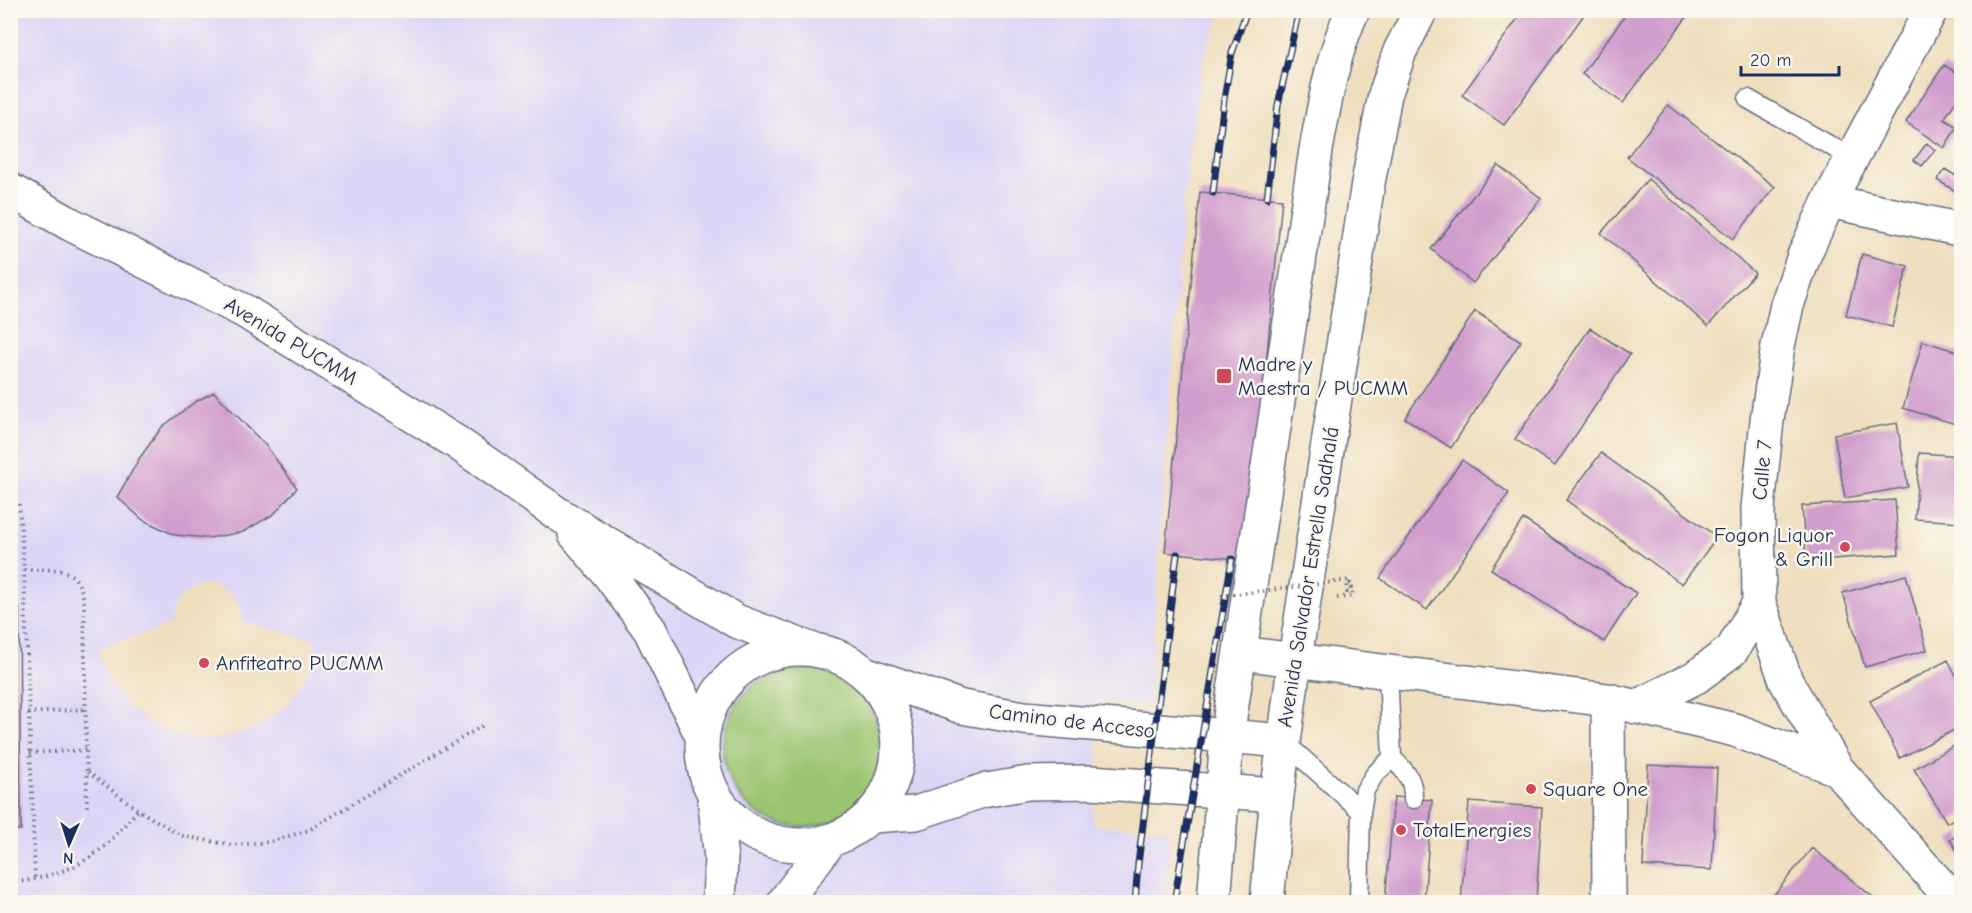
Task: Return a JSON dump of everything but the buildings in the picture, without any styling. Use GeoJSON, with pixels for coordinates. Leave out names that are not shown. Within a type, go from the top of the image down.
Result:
{"type":"FeatureCollection","features":[{"type":"Feature","properties":{"kind":"street"},"geometry":{"type":"LineString","coordinates":[[1214,903],[1227,737],[1316,150],[1332,63],[1353,10]]}},
{"type":"Feature","properties":{"kind":"street","name":"Avenida Salvador Estrella Sadhalá"},"geometry":{"type":"LineString","coordinates":[[1267,903],[1277,795],[1294,659],[1368,183],[1385,95],[1400,51],[1421,10]]}},
{"type":"Feature","properties":{"kind":"street","name":"Calle 7"},"geometry":{"type":"LineString","coordinates":[[1931,10],[1829,201],[1806,253],[1791,295],[1778,346],[1767,420],[1758,508],[1760,603],[1786,681],[1837,769],[1956,903]]}},
{"type":"Feature","properties":{"kind":"street","name":"Avenida PUCMM"},"geometry":{"type":"LineString","coordinates":[[10,190],[70,224],[244,311],[456,442],[558,514],[736,621],[810,649]]}},
{"type":"Feature","properties":{"kind":"street"},"geometry":{"type":"LineString","coordinates":[[1829,201],[1962,230]]}},
{"type":"Feature","properties":{"kind":"street","name":"Avenida PUCMM"},"geometry":{"type":"LineString","coordinates":[[558,514],[611,577],[650,630],[701,734]]}},
{"type":"Feature","properties":{"kind":"street"},"geometry":{"type":"LineString","coordinates":[[1622,703],[1696,678],[1732,650],[1760,603]]}},
{"type":"Feature","properties":{"kind":"street"},"geometry":{"type":"LineString","coordinates":[[810,649],[840,657],[867,674],[886,699],[898,728],[898,760],[889,790],[872,816],[859,827],[830,841],[797,846],[764,839],[735,822],[714,796],[707,782],[702,762],[701,734],[710,705],[727,680],[751,662],[779,651],[810,649]]}},
{"type":"Feature","properties":{"kind":"street"},"geometry":{"type":"LineString","coordinates":[[1241,652],[1622,703],[1735,730],[1837,769]]}},
{"type":"Feature","properties":{"kind":"street","name":"Camino de Acceso"},"geometry":{"type":"LineString","coordinates":[[867,674],[962,707],[1036,719],[1283,741]]}},
{"type":"Feature","properties":{"kind":"street"},"geometry":{"type":"LineString","coordinates":[[1609,903],[1622,703]]}},
{"type":"Feature","properties":{"kind":"street"},"geometry":{"type":"LineString","coordinates":[[872,816],[916,813],[982,791],[1028,783],[1090,782],[1277,795]]}},
{"type":"Feature","properties":{"kind":"street"},"geometry":{"type":"LineString","coordinates":[[714,796],[721,859],[719,903]]}},
{"type":"Feature","properties":{"kind":"street"},"geometry":{"type":"LineString","coordinates":[[784,903],[830,841]]}},
{"type":"Feature","properties":{"kind":"lane"},"geometry":{"type":"LineString","coordinates":[[1748,99],[1852,158]]}},
{"type":"Feature","properties":{"kind":"lane"},"geometry":{"type":"LineString","coordinates":[[1388,672],[1392,758],[1410,777],[1413,799]]}},
{"type":"Feature","properties":{"kind":"lane"},"geometry":{"type":"LineString","coordinates":[[1283,741],[1361,811]]}},
{"type":"Feature","properties":{"kind":"lane"},"geometry":{"type":"LineString","coordinates":[[1359,903],[1361,811],[1365,790],[1375,774],[1392,758]]}},
{"type":"Feature","properties":{"kind":"path"},"geometry":{"type":"LineString","coordinates":[[19,504],[24,570],[35,880]]}},
{"type":"Feature","properties":{"kind":"path"},"geometry":{"type":"LineString","coordinates":[[24,570],[57,570],[71,574],[81,585],[84,601],[87,809]]}},
{"type":"Feature","properties":{"kind":"path"},"geometry":{"type":"LineString","coordinates":[[1221,596],[1350,580],[1351,591],[1347,592],[1346,584],[1351,583],[1353,596]]}},
{"type":"Feature","properties":{"kind":"path"},"geometry":{"type":"LineString","coordinates":[[28,713],[86,709]]}},
{"type":"Feature","properties":{"kind":"path"},"geometry":{"type":"LineString","coordinates":[[88,772],[138,810],[182,836],[232,845],[270,842],[309,830],[482,726]]}},
{"type":"Feature","properties":{"kind":"path"},"geometry":{"type":"LineString","coordinates":[[30,753],[87,750]]}},
{"type":"Feature","properties":{"kind":"path"},"geometry":{"type":"LineString","coordinates":[[10,883],[35,880],[74,867],[108,844],[138,810]]}},
{"type":"Feature","properties":{"kind":"shaded area"},"geometry":{"type":"Polygon","coordinates":[[[10,11],[1221,11],[1203,59],[1183,203],[1149,706],[1100,703],[1093,825],[1170,830],[1168,902],[11,902],[10,11]],[[205,585],[184,594],[176,603],[171,625],[97,648],[108,680],[129,708],[157,728],[191,739],[225,738],[258,727],[286,706],[306,677],[316,641],[243,622],[236,600],[217,586],[205,585]]]}},
{"type":"Feature","properties":{"kind":"green space"},"geometry":{"type":"Polygon","coordinates":[[[802,669],[832,675],[858,692],[875,718],[881,748],[875,778],[858,804],[832,821],[802,827],[772,821],[746,804],[729,778],[723,748],[729,718],[746,692],[772,675],[802,669]]]}},
{"type":"Feature","properties":{"kind":"railway"},"geometry":{"type":"LineString","coordinates":[[1213,193],[1232,53],[1247,10]]}},
{"type":"Feature","properties":{"kind":"railway"},"geometry":{"type":"LineString","coordinates":[[1267,198],[1278,105],[1299,10]]}},
{"type":"Feature","properties":{"kind":"railway"},"geometry":{"type":"LineString","coordinates":[[1135,902],[1177,554]]}},
{"type":"Feature","properties":{"kind":"railway"},"geometry":{"type":"LineString","coordinates":[[1174,902],[1232,559]]}},
{"type":"Feature","properties":{"kind":"place","name":"Madre y Maestra / PUCMM"},"geometry":{"type":"Point","coordinates":[1224,376]}},
{"type":"Feature","properties":{"kind":"place","name":"Fogon Liquor & Grill"},"geometry":{"type":"Point","coordinates":[1845,547]}},
{"type":"Feature","properties":{"kind":"place","name":"Anfiteatro PUCMM"},"geometry":{"type":"Point","coordinates":[204,663]}},
{"type":"Feature","properties":{"kind":"place","name":"Square One"},"geometry":{"type":"Point","coordinates":[1531,789]}},
{"type":"Feature","properties":{"kind":"place","name":"TotalEnergies"},"geometry":{"type":"Point","coordinates":[1401,830]}}]}
